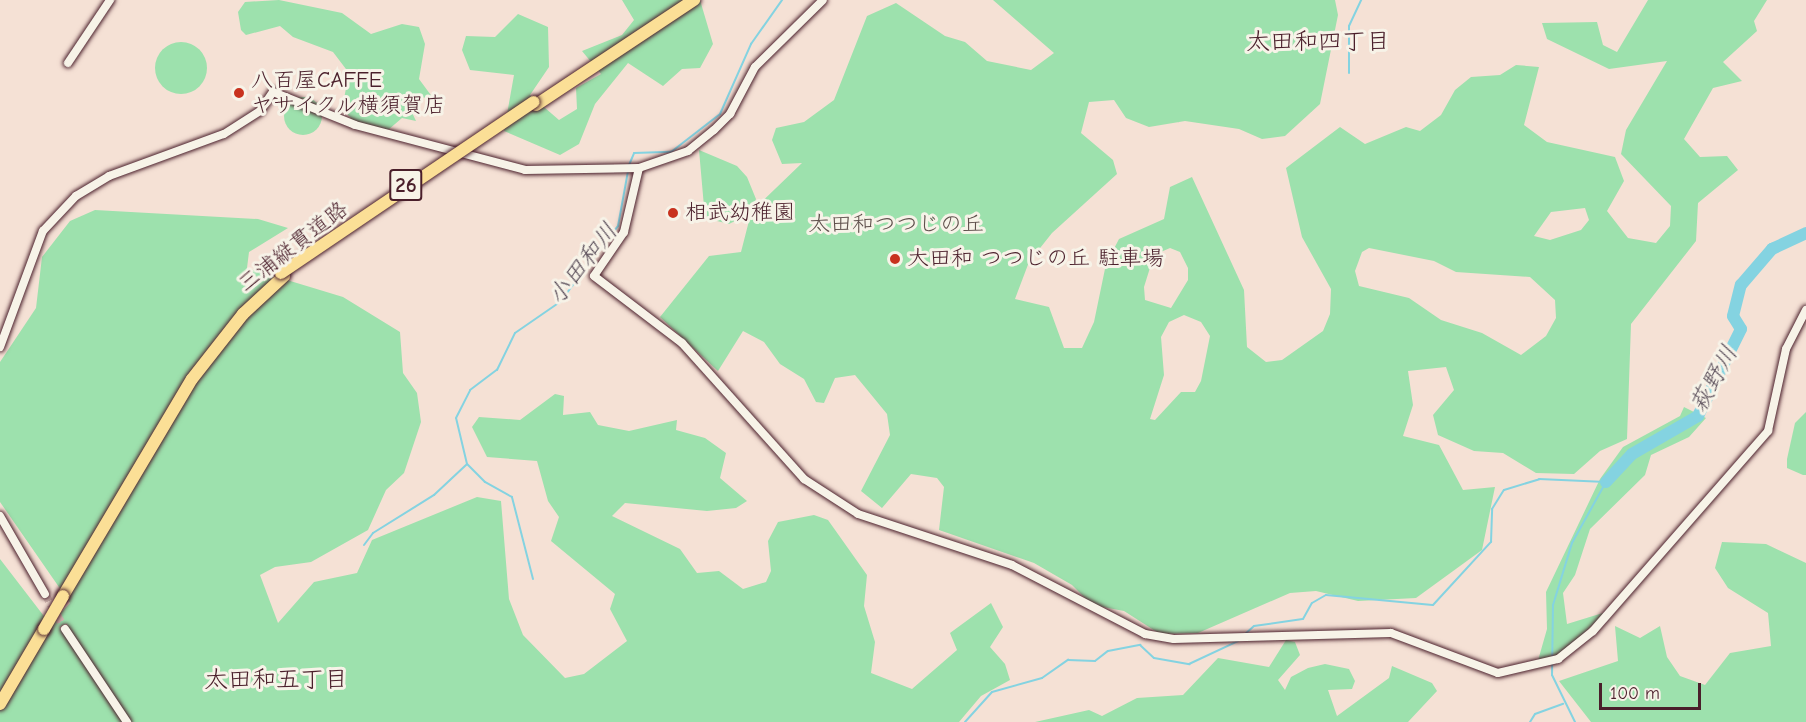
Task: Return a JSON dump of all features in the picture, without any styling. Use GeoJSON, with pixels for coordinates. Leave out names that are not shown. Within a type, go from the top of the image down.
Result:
{"type":"FeatureCollection","features":[{"type":"Feature","properties":{"kind":"highway","name":"三浦縦貫道路"},"geometry":{"type":"LineString","coordinates":[[0,704],[61,594],[202,356],[282,275],[683,5],[694,0]]}},
{"type":"Feature","properties":{"kind":"highway","name":"三浦縦貫道路"},"geometry":{"type":"LineString","coordinates":[[0,697],[43,626]]}},
{"type":"Feature","properties":{"kind":"street"},"geometry":{"type":"LineString","coordinates":[[68,63],[110,0]]}},
{"type":"Feature","properties":{"kind":"street"},"geometry":{"type":"LineString","coordinates":[[0,347],[43,231],[76,196],[109,176],[224,134],[260,111],[273,92],[355,125],[507,167],[549,173],[639,168],[688,151],[714,130],[730,114],[755,67],[823,0]]}},
{"type":"Feature","properties":{"kind":"street"},"geometry":{"type":"LineString","coordinates":[[639,168],[624,232],[594,276],[682,343],[804,479],[836,504],[1012,565],[1161,638],[1391,633],[1479,670],[1536,668],[1558,658],[1593,631],[1768,431],[1786,349],[1806,310]]}},
{"type":"Feature","properties":{"kind":"street"},"geometry":{"type":"LineString","coordinates":[[0,516],[45,594]]}},
{"type":"Feature","properties":{"kind":"street"},"geometry":{"type":"LineString","coordinates":[[65,629],[127,722]]}},
{"type":"Feature","properties":{"kind":"green space"},"geometry":{"type":"Polygon","coordinates":[[[279,0],[342,13],[371,34],[402,24],[419,27],[425,44],[419,79],[433,98],[412,97],[408,104],[416,121],[402,118],[388,130],[354,121],[342,109],[349,73],[333,52],[293,37],[280,26],[246,35],[241,30],[238,12],[245,2],[279,0]]]}},
{"type":"Feature","properties":{"kind":"green space"},"geometry":{"type":"Polygon","coordinates":[[[622,0],[700,0],[713,44],[700,68],[682,69],[663,86],[628,63],[595,104],[579,144],[560,155],[504,131],[514,75],[470,70],[462,50],[466,36],[495,37],[518,14],[548,27],[549,67],[530,95],[559,120],[577,109],[576,88],[601,74],[582,51],[622,35],[634,20],[622,0]]]}},
{"type":"Feature","properties":{"kind":"green space","name":"太田和つつじの丘"},"geometry":{"type":"Polygon","coordinates":[[[993,0],[1335,0],[1338,15],[1320,104],[1285,136],[1262,139],[1239,129],[1185,121],[1149,127],[1126,118],[1114,100],[1089,102],[1081,133],[1113,160],[1117,174],[1052,233],[1029,262],[1015,299],[1049,307],[1064,348],[1082,348],[1094,322],[1106,264],[1119,239],[1164,219],[1170,187],[1192,177],[1244,290],[1247,347],[1266,362],[1282,360],[1323,331],[1330,314],[1331,289],[1302,237],[1286,168],[1340,127],[1365,144],[1406,127],[1420,131],[1441,115],[1455,90],[1471,77],[1500,75],[1516,65],[1539,67],[1524,125],[1547,142],[1615,157],[1624,181],[1607,211],[1628,238],[1656,243],[1670,226],[1671,206],[1621,154],[1626,130],[1667,61],[1609,69],[1547,39],[1542,23],[1597,22],[1603,45],[1617,52],[1648,0],[1767,0],[1754,21],[1757,31],[1723,62],[1742,81],[1713,88],[1684,139],[1700,157],[1727,156],[1738,170],[1698,203],[1696,241],[1631,324],[1627,439],[1600,451],[1574,474],[1536,473],[1503,453],[1474,451],[1438,435],[1433,415],[1454,390],[1446,367],[1408,371],[1413,405],[1403,436],[1439,445],[1463,490],[1495,487],[1482,550],[1416,598],[1358,601],[1316,591],[1290,593],[1198,633],[1160,634],[1124,611],[1092,605],[1072,585],[1034,563],[939,530],[944,487],[937,478],[911,474],[882,508],[861,491],[890,435],[887,414],[855,375],[835,378],[824,403],[816,402],[804,379],[780,364],[764,342],[743,331],[718,371],[660,317],[709,256],[741,252],[751,213],[729,224],[705,218],[699,150],[737,166],[747,177],[756,199],[752,211],[802,163],[782,164],[772,140],[776,128],[804,122],[834,100],[867,16],[896,3],[945,36],[965,42],[987,61],[1031,70],[1054,53],[993,0]],[[1585,208],[1551,212],[1534,236],[1550,240],[1581,230],[1589,220],[1585,208]],[[1170,248],[1154,255],[1144,287],[1145,300],[1171,308],[1188,280],[1188,268],[1180,252],[1170,248]],[[1369,248],[1362,252],[1355,271],[1359,286],[1409,298],[1441,320],[1482,333],[1521,355],[1546,336],[1556,318],[1555,300],[1530,277],[1456,272],[1434,261],[1369,248]],[[1184,315],[1169,322],[1161,337],[1164,375],[1150,419],[1155,420],[1181,392],[1195,392],[1201,381],[1210,336],[1201,322],[1184,315]]]}},
{"type":"Feature","properties":{"kind":"green space"},"geometry":{"type":"Polygon","coordinates":[[[181,42],[191,44],[199,50],[205,58],[207,68],[205,78],[199,86],[191,92],[181,94],[171,92],[163,86],[157,78],[155,68],[157,58],[163,50],[171,44],[181,42]]]}},
{"type":"Feature","properties":{"kind":"green space"},"geometry":{"type":"Polygon","coordinates":[[[303,97],[310,98],[316,103],[321,109],[321,123],[316,129],[310,134],[303,135],[296,134],[290,129],[285,123],[284,116],[285,109],[290,103],[296,98],[303,97]]]}},
{"type":"Feature","properties":{"kind":"green space"},"geometry":{"type":"Polygon","coordinates":[[[95,210],[258,219],[288,228],[249,252],[247,268],[343,297],[400,332],[403,373],[417,393],[421,422],[404,473],[386,490],[368,530],[311,562],[275,567],[260,575],[278,623],[314,582],[357,573],[372,540],[477,497],[501,501],[509,599],[523,635],[565,678],[584,674],[627,641],[610,609],[615,594],[551,541],[559,517],[548,501],[537,461],[487,457],[472,427],[479,417],[520,420],[555,394],[564,396],[563,415],[590,412],[598,425],[629,431],[677,420],[676,430],[705,438],[726,453],[720,478],[747,501],[736,508],[707,511],[625,503],[612,516],[680,549],[697,573],[719,571],[743,589],[766,582],[771,571],[768,541],[778,522],[814,515],[828,520],[867,575],[864,606],[875,642],[871,673],[912,689],[957,650],[950,633],[991,603],[1003,627],[990,647],[1005,664],[1010,680],[981,696],[959,722],[0,722],[0,559],[50,624],[70,603],[0,502],[0,362],[36,308],[42,257],[70,221],[95,210]]]}},
{"type":"Feature","properties":{"kind":"green space"},"geometry":{"type":"Polygon","coordinates":[[[1684,407],[1706,418],[1689,437],[1651,455],[1645,475],[1590,529],[1575,575],[1563,593],[1567,624],[1606,612],[1559,657],[1537,664],[1547,629],[1546,592],[1600,479],[1623,447],[1680,416],[1684,407]]]}},
{"type":"Feature","properties":{"kind":"green space"},"geometry":{"type":"Polygon","coordinates":[[[1806,412],[1806,475],[1803,475],[1787,468],[1787,459],[1795,423],[1806,412]]]}},
{"type":"Feature","properties":{"kind":"green space"},"geometry":{"type":"Polygon","coordinates":[[[1722,542],[1766,544],[1806,563],[1806,722],[1591,722],[1559,681],[1618,661],[1615,626],[1640,638],[1660,626],[1667,657],[1680,676],[1705,685],[1730,653],[1771,646],[1768,613],[1728,588],[1715,568],[1722,542]]]}},
{"type":"Feature","properties":{"kind":"green space"},"geometry":{"type":"Polygon","coordinates":[[[1286,640],[1295,642],[1300,655],[1278,680],[1285,690],[1291,677],[1308,668],[1325,664],[1349,669],[1355,681],[1352,689],[1328,690],[1337,716],[1389,678],[1392,666],[1432,683],[1437,691],[1408,722],[1035,722],[1089,710],[1102,716],[1137,698],[1183,695],[1218,658],[1269,667],[1286,640]]]}},
{"type":"Feature","properties":{"kind":"waterway","name":"小田和川"},"geometry":{"type":"LineString","coordinates":[[629,165],[634,153],[671,152],[720,114],[751,44],[782,0]]}},
{"type":"Feature","properties":{"kind":"waterway"},"geometry":{"type":"LineString","coordinates":[[1349,73],[1349,26],[1361,0]]}},
{"type":"Feature","properties":{"kind":"waterway","name":"小田和川"},"geometry":{"type":"LineString","coordinates":[[533,579],[512,497],[485,482],[467,464],[456,418],[470,390],[497,370],[515,333],[560,302],[618,226],[628,171]]}},
{"type":"Feature","properties":{"kind":"waterway","name":"萩野川"},"geometry":{"type":"LineString","coordinates":[[1606,482],[1632,454],[1698,416],[1741,329],[1733,316],[1741,285],[1772,249],[1806,233]]}},
{"type":"Feature","properties":{"kind":"waterway"},"geometry":{"type":"LineString","coordinates":[[364,545],[373,533],[434,495],[467,464]]}},
{"type":"Feature","properties":{"kind":"waterway"},"geometry":{"type":"LineString","coordinates":[[1244,635],[1254,626],[1303,619],[1312,603],[1326,595],[1433,605],[1491,542],[1492,509],[1504,490],[1539,479],[1606,482]]}},
{"type":"Feature","properties":{"kind":"waterway"},"geometry":{"type":"LineString","coordinates":[[1575,722],[1552,675],[1553,605],[1572,543],[1606,482]]}},
{"type":"Feature","properties":{"kind":"waterway"},"geometry":{"type":"LineString","coordinates":[[965,722],[992,692],[1042,678],[1068,660],[1095,661],[1108,651],[1140,645],[1154,658],[1189,664],[1238,641]]}},
{"type":"Feature","properties":{"kind":"waterway"},"geometry":{"type":"LineString","coordinates":[[1530,722],[1535,714],[1563,704]]}},
{"type":"Feature","properties":{"kind":"tunnel"},"geometry":{"type":"LineString","coordinates":[[45,594],[65,629]]}},
{"type":"Feature","properties":{"kind":"place","name":"八百屋CAFFE ヤサイクル横須賀店"},"geometry":{"type":"Point","coordinates":[239,93]}},
{"type":"Feature","properties":{"kind":"place","name":"相武幼稚園"},"geometry":{"type":"Point","coordinates":[673,213]}},
{"type":"Feature","properties":{"kind":"place","name":"大田和 つつじの丘 駐車場"},"geometry":{"type":"Point","coordinates":[895,259]}},
{"type":"Feature","properties":{"kind":"district","name":"太田和四丁目"},"geometry":{"type":"Point","coordinates":[1318,42]}},
{"type":"Feature","properties":{"kind":"district","name":"太田和五丁目"},"geometry":{"type":"Point","coordinates":[276,680]}}]}
